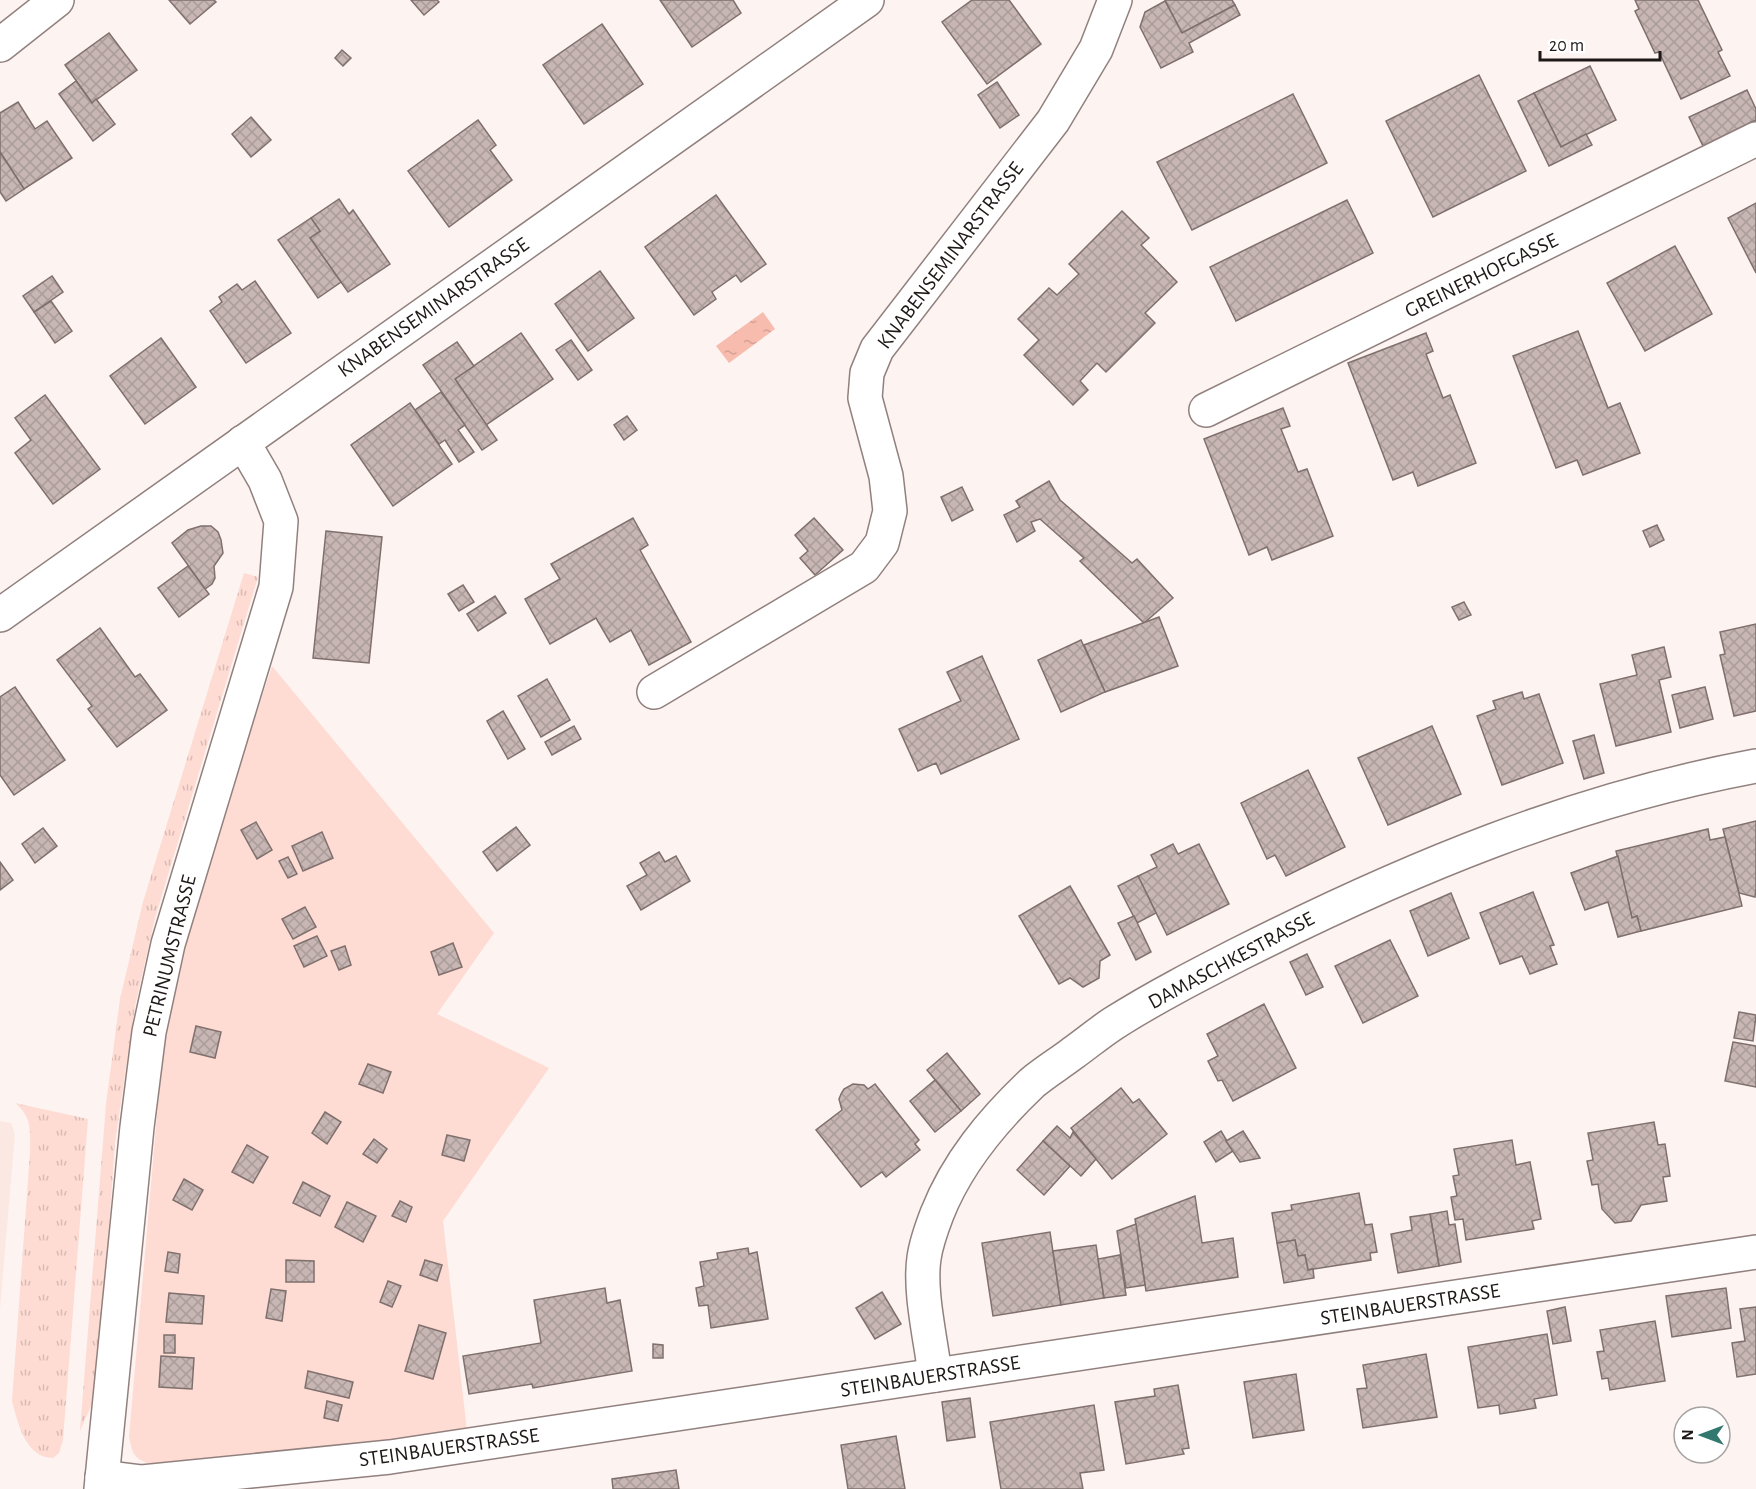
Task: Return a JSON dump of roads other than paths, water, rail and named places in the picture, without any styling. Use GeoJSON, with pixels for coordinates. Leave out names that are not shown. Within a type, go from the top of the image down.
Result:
{"type":"FeatureCollection","features":[{"type":"Feature","properties":{"kind":"street"},"geometry":{"type":"LineString","coordinates":[[0,45],[57,0]]}},
{"type":"Feature","properties":{"kind":"street","name":"KNABENSEMINARSTRASSE"},"geometry":{"type":"LineString","coordinates":[[0,615],[867,0]]}},
{"type":"Feature","properties":{"kind":"street","name":"KNABENSEMINARSTRASSE"},"geometry":{"type":"LineString","coordinates":[[654,692],[864,567],[882,543],[890,511],[886,476],[866,398],[867,373],[877,349],[1053,121],[1096,49],[1115,0]]}},
{"type":"Feature","properties":{"kind":"street","name":"GREINERHOFGASSE"},"geometry":{"type":"LineString","coordinates":[[1206,410],[1756,139]]}},
{"type":"Feature","properties":{"kind":"street","name":"PETRINUMSTRASSE"},"geometry":{"type":"LineString","coordinates":[[101,1483],[137,1127],[149,1032],[168,944],[276,587],[281,521],[265,480],[243,442]]}},
{"type":"Feature","properties":{"kind":"street","name":"DAMASCHKESTRASSE"},"geometry":{"type":"LineString","coordinates":[[935,1376],[924,1305],[924,1258],[937,1215],[957,1171],[992,1123],[1035,1081],[1113,1023],[1200,974],[1353,898],[1461,852],[1587,806],[1712,773],[1756,766]]}},
{"type":"Feature","properties":{"kind":"street","name":"STEINBAUERSTRASSE"},"geometry":{"type":"LineString","coordinates":[[101,1483],[142,1482],[390,1457],[1756,1252]]}},
{"type":"Feature","properties":{"kind":"water"},"geometry":{"type":"Polygon","coordinates":[[[763,312],[775,329],[729,363],[716,346],[763,312]]]}}]}
